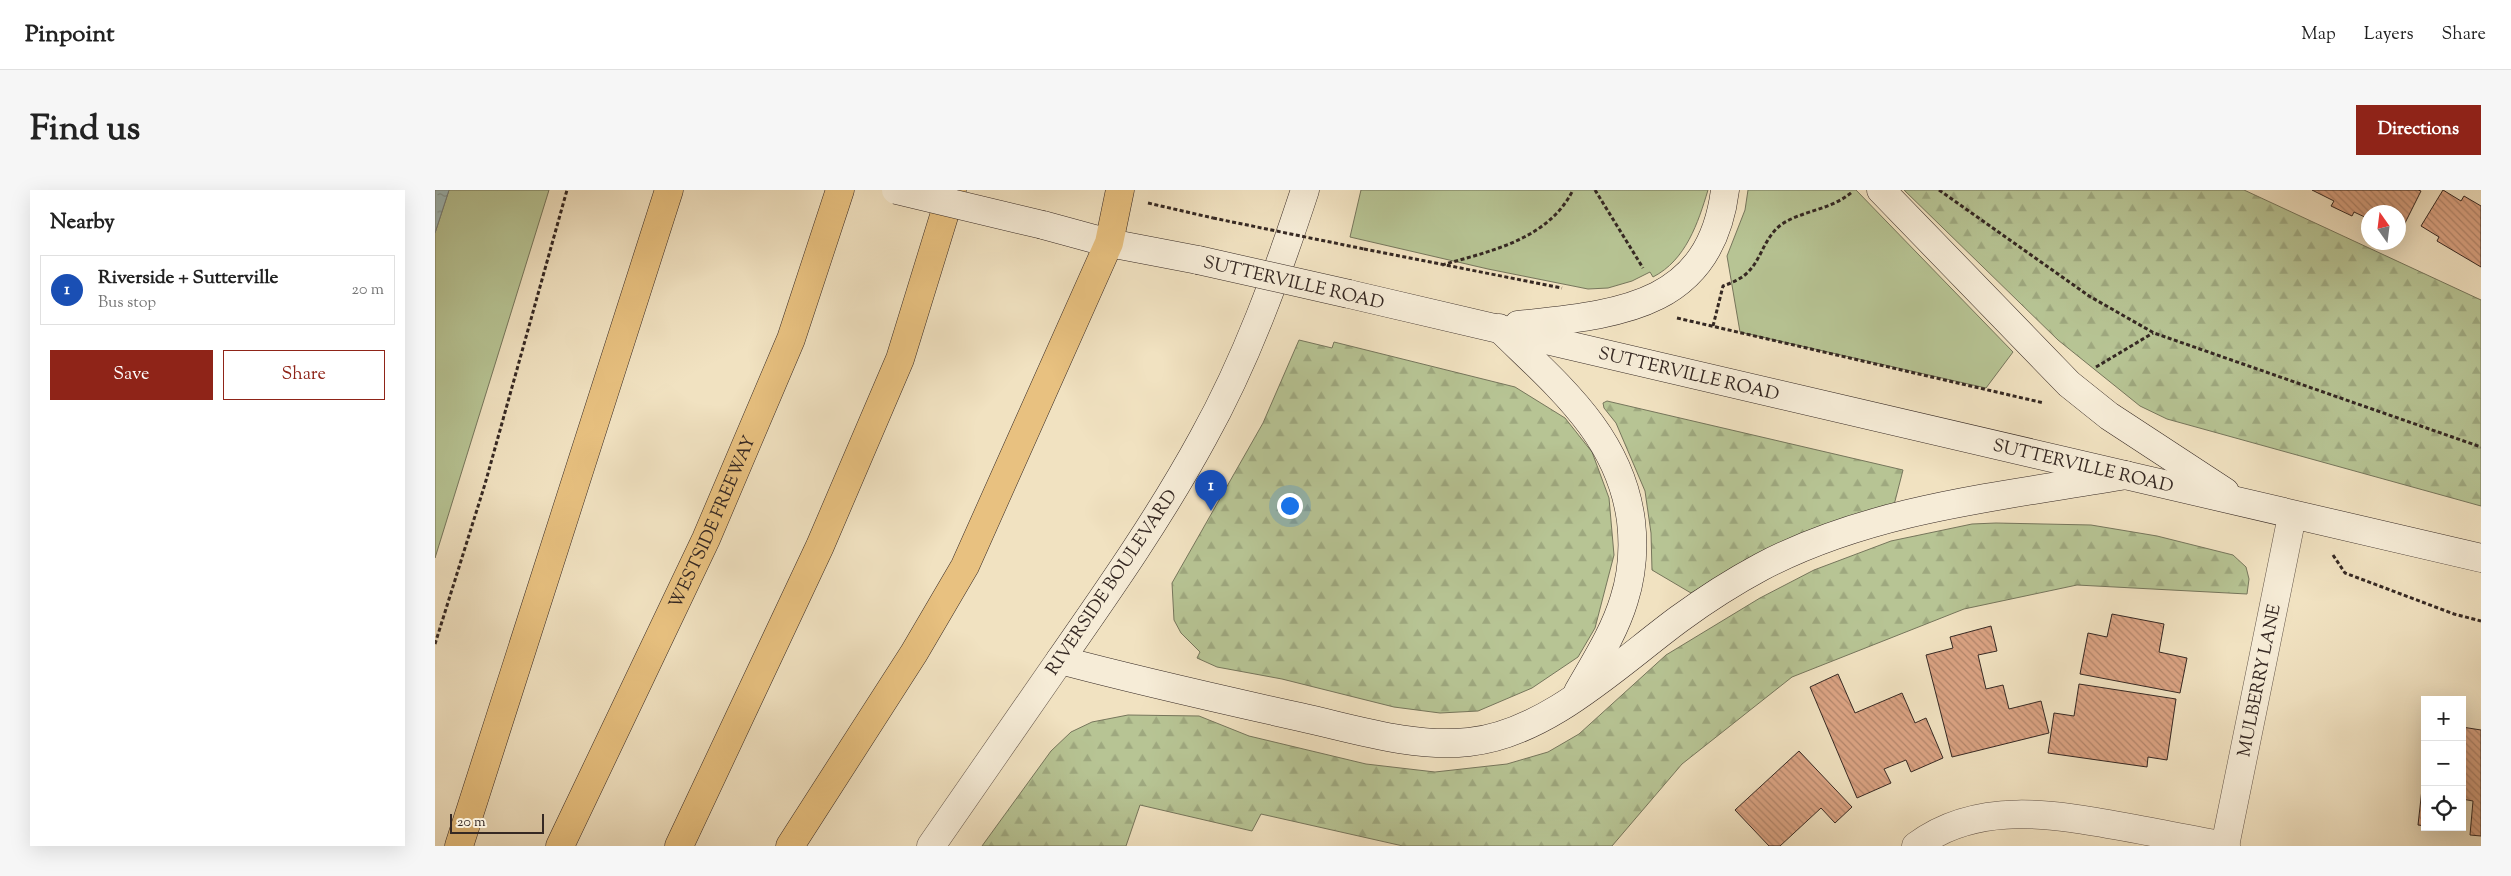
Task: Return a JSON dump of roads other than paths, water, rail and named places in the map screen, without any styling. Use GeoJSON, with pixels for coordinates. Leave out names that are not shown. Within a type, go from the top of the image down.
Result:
{"type":"FeatureCollection","features":[{"type":"Feature","properties":{"kind":"highway"},"geometry":{"type":"LineString","coordinates":[[459,846],[669,190]]}},
{"type":"Feature","properties":{"kind":"highway","name":"WESTSIDE FREEWAY"},"geometry":{"type":"LineString","coordinates":[[560,846],[706,539],[791,339],[840,190]]}},
{"type":"Feature","properties":{"kind":"highway"},"geometry":{"type":"LineString","coordinates":[[679,846],[820,546],[900,360],[952,190]]}},
{"type":"Feature","properties":{"kind":"highway"},"geometry":{"type":"LineString","coordinates":[[790,846],[914,653],[965,566],[1109,243],[1120,193]]}},
{"type":"Feature","properties":{"kind":"main road","name":"SUTTERVILLE ROAD"},"geometry":{"type":"LineString","coordinates":[[896,190],[1043,225],[1109,243],[1198,260],[1499,328],[2126,474],[2301,518],[2481,558]]}},
{"type":"Feature","properties":{"kind":"main road","name":"RIVERSIDE BOULEVARD"},"geometry":{"type":"LineString","coordinates":[[931,846],[1158,516],[1204,437],[1259,323],[1305,190]]}},
{"type":"Feature","properties":{"kind":"main road"},"geometry":{"type":"LineString","coordinates":[[1499,328],[1611,313],[1655,298],[1676,284],[1702,258],[1718,224],[1725,190]]}},
{"type":"Feature","properties":{"kind":"main road"},"geometry":{"type":"LineString","coordinates":[[1881,190],[2061,390],[2109,416],[2241,503]]}},
{"type":"Feature","properties":{"kind":"main road"},"geometry":{"type":"LineString","coordinates":[[1499,328],[1571,399],[1586,417],[1614,458],[1626,494],[1632,535],[1629,578],[1625,599],[1607,641],[1576,695]]}},
{"type":"Feature","properties":{"kind":"main road"},"geometry":{"type":"LineString","coordinates":[[1060,660],[1120,676],[1384,736],[1433,743],[1471,742],[1513,733],[1533,723],[1616,669],[1680,618],[1707,600],[1762,567],[1812,544],[1862,526],[1915,513],[2126,474]]}},
{"type":"Feature","properties":{"kind":"main road","name":"MULBERRY LANE"},"geometry":{"type":"LineString","coordinates":[[2225,846],[2301,518]]}},
{"type":"Feature","properties":{"kind":"main road"},"geometry":{"type":"LineString","coordinates":[[1915,846],[1953,826],[1989,817],[2026,813],[2063,815],[2225,846]]}},
{"type":"Feature","properties":{"kind":"water"},"geometry":{"type":"Polygon","coordinates":[[[435,190],[449,190],[435,233],[435,190]]]}},
{"type":"Feature","properties":{"kind":"place","name":"Riverside + Sutterville"},"geometry":{"type":"Point","coordinates":[1211,511]}}]}
